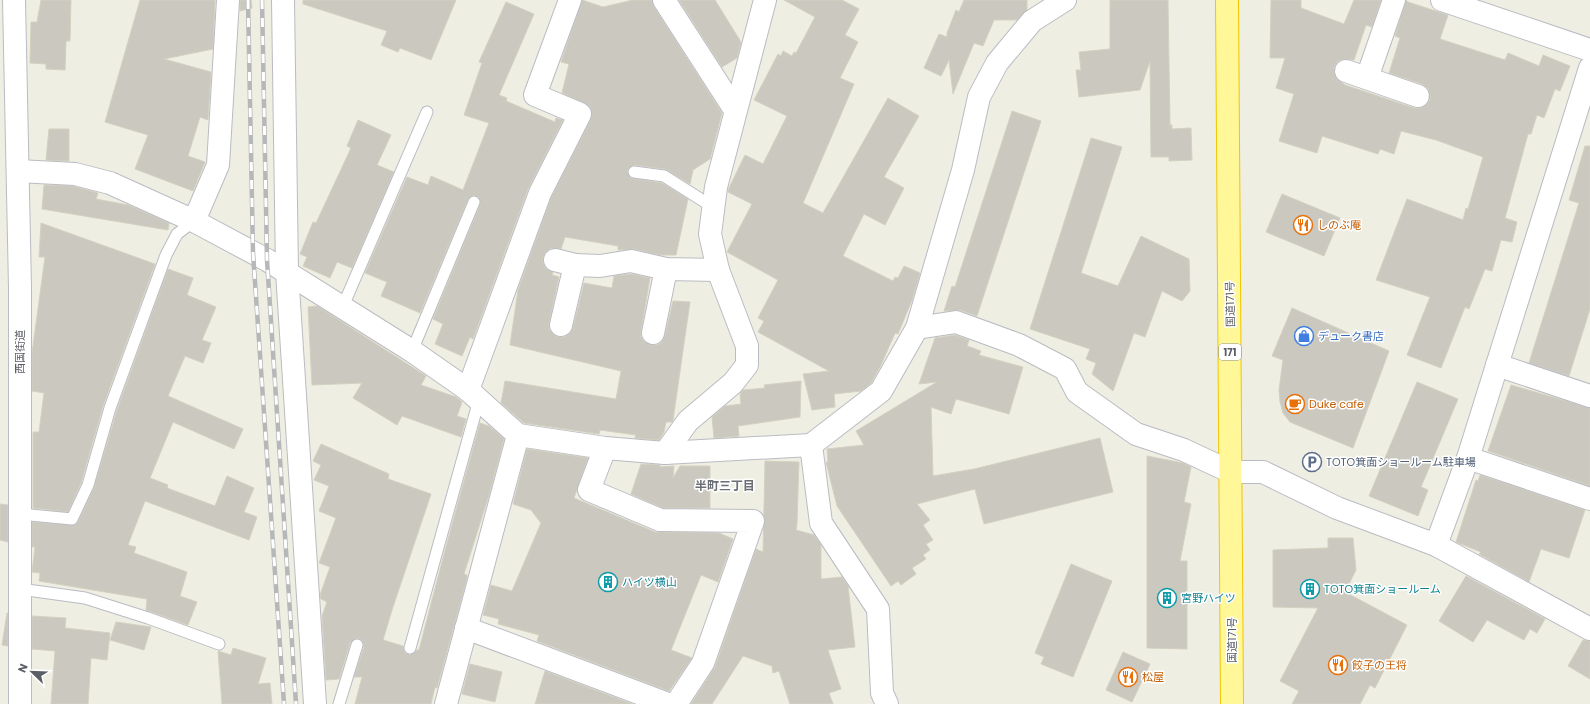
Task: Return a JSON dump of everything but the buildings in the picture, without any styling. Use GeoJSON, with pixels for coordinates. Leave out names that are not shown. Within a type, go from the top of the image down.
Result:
{"type":"FeatureCollection","features":[{"type":"Feature","properties":{"kind":"highway","name":"国道171号"},"geometry":{"type":"LineString","coordinates":[[1227,0],[1232,704]]}},
{"type":"Feature","properties":{"kind":"street","name":"西国街道"},"geometry":{"type":"LineString","coordinates":[[14,0],[18,171],[20,704]]}},
{"type":"Feature","properties":{"kind":"street"},"geometry":{"type":"LineString","coordinates":[[194,221],[218,165],[228,0]]}},
{"type":"Feature","properties":{"kind":"street"},"geometry":{"type":"LineString","coordinates":[[473,395],[540,193],[580,114],[535,95],[570,0]]}},
{"type":"Feature","properties":{"kind":"street"},"geometry":{"type":"LineString","coordinates":[[664,0],[736,110]]}},
{"type":"Feature","properties":{"kind":"street"},"geometry":{"type":"LineString","coordinates":[[665,453],[688,421],[733,383],[747,365],[747,346],[718,270],[710,234],[716,187],[765,0]]}},
{"type":"Feature","properties":{"kind":"street"},"geometry":{"type":"LineString","coordinates":[[18,171],[75,174],[110,183],[194,221],[287,272],[412,351],[473,395],[518,435],[606,448],[665,453],[811,445],[881,391],[917,328],[963,170],[979,97],[997,63],[1032,21],[1065,0]]}},
{"type":"Feature","properties":{"kind":"street"},"geometry":{"type":"LineString","coordinates":[[1367,78],[1394,0]]}},
{"type":"Feature","properties":{"kind":"street"},"geometry":{"type":"LineString","coordinates":[[1442,0],[1590,50]]}},
{"type":"Feature","properties":{"kind":"street"},"geometry":{"type":"LineString","coordinates":[[284,1],[287,272],[315,704]]}},
{"type":"Feature","properties":{"kind":"street"},"geometry":{"type":"LineString","coordinates":[[1436,545],[1468,458],[1590,68]]}},
{"type":"Feature","properties":{"kind":"street"},"geometry":{"type":"LineString","coordinates":[[1346,71],[1418,96]]}},
{"type":"Feature","properties":{"kind":"street"},"geometry":{"type":"LineString","coordinates":[[561,325],[565,263],[600,266],[631,261],[666,269],[718,270]]}},
{"type":"Feature","properties":{"kind":"street"},"geometry":{"type":"LineString","coordinates":[[653,332],[666,269]]}},
{"type":"Feature","properties":{"kind":"street"},"geometry":{"type":"LineString","coordinates":[[917,328],[956,322],[1018,345],[1064,369],[1077,392],[1136,434],[1184,450],[1231,472],[1263,472],[1337,508],[1436,545],[1590,629]]}},
{"type":"Feature","properties":{"kind":"street"},"geometry":{"type":"LineString","coordinates":[[1497,365],[1590,396]]}},
{"type":"Feature","properties":{"kind":"street"},"geometry":{"type":"LineString","coordinates":[[446,704],[518,435]]}},
{"type":"Feature","properties":{"kind":"street"},"geometry":{"type":"LineString","coordinates":[[811,445],[822,523],[878,609],[882,693],[887,704]]}},
{"type":"Feature","properties":{"kind":"street"},"geometry":{"type":"LineString","coordinates":[[606,448],[589,490],[660,520],[753,521],[703,662],[676,704]]}},
{"type":"Feature","properties":{"kind":"street"},"geometry":{"type":"LineString","coordinates":[[1468,458],[1590,499]]}},
{"type":"Feature","properties":{"kind":"street"},"geometry":{"type":"LineString","coordinates":[[466,628],[668,704]]}},
{"type":"Feature","properties":{"kind":"lane"},"geometry":{"type":"LineString","coordinates":[[343,306],[427,112]]}},
{"type":"Feature","properties":{"kind":"lane"},"geometry":{"type":"LineString","coordinates":[[634,172],[664,176],[713,206]]}},
{"type":"Feature","properties":{"kind":"lane"},"geometry":{"type":"LineString","coordinates":[[412,351],[474,202]]}},
{"type":"Feature","properties":{"kind":"lane"},"geometry":{"type":"LineString","coordinates":[[20,514],[72,519],[88,485],[110,408],[166,256],[177,234],[194,221]]}},
{"type":"Feature","properties":{"kind":"lane"},"geometry":{"type":"LineString","coordinates":[[410,648],[473,395]]}},
{"type":"Feature","properties":{"kind":"lane"},"geometry":{"type":"LineString","coordinates":[[20,589],[85,598],[148,618],[219,644]]}},
{"type":"Feature","properties":{"kind":"lane"},"geometry":{"type":"LineString","coordinates":[[339,704],[356,645]]}},
{"type":"Feature","properties":{"kind":"railway"},"geometry":{"type":"LineString","coordinates":[[248,0],[253,253],[284,704]]}},
{"type":"Feature","properties":{"kind":"railway"},"geometry":{"type":"LineString","coordinates":[[262,0],[267,260],[296,704]]}},
{"type":"Feature","properties":{"kind":"place","name":"しのぶ庵"},"geometry":{"type":"Point","coordinates":[1303,225]}},
{"type":"Feature","properties":{"kind":"place","name":"デューク書店"},"geometry":{"type":"Point","coordinates":[1304,336]}},
{"type":"Feature","properties":{"kind":"place","name":"Duke cafe"},"geometry":{"type":"Point","coordinates":[1295,404]}},
{"type":"Feature","properties":{"kind":"place","name":"TOTO箕面ショールーム駐車場"},"geometry":{"type":"Point","coordinates":[1312,462]}},
{"type":"Feature","properties":{"kind":"place","name":"ハイツ横山"},"geometry":{"type":"Point","coordinates":[608,582]}},
{"type":"Feature","properties":{"kind":"place","name":"TOTO箕面ショールーム"},"geometry":{"type":"Point","coordinates":[1310,589]}},
{"type":"Feature","properties":{"kind":"place","name":"宮野ハイツ"},"geometry":{"type":"Point","coordinates":[1167,598]}},
{"type":"Feature","properties":{"kind":"place","name":"餃子の王将"},"geometry":{"type":"Point","coordinates":[1338,665]}},
{"type":"Feature","properties":{"kind":"place","name":"松屋"},"geometry":{"type":"Point","coordinates":[1128,677]}},
{"type":"Feature","properties":{"kind":"district","name":"半町三丁目"},"geometry":{"type":"Point","coordinates":[725,485]}}]}
